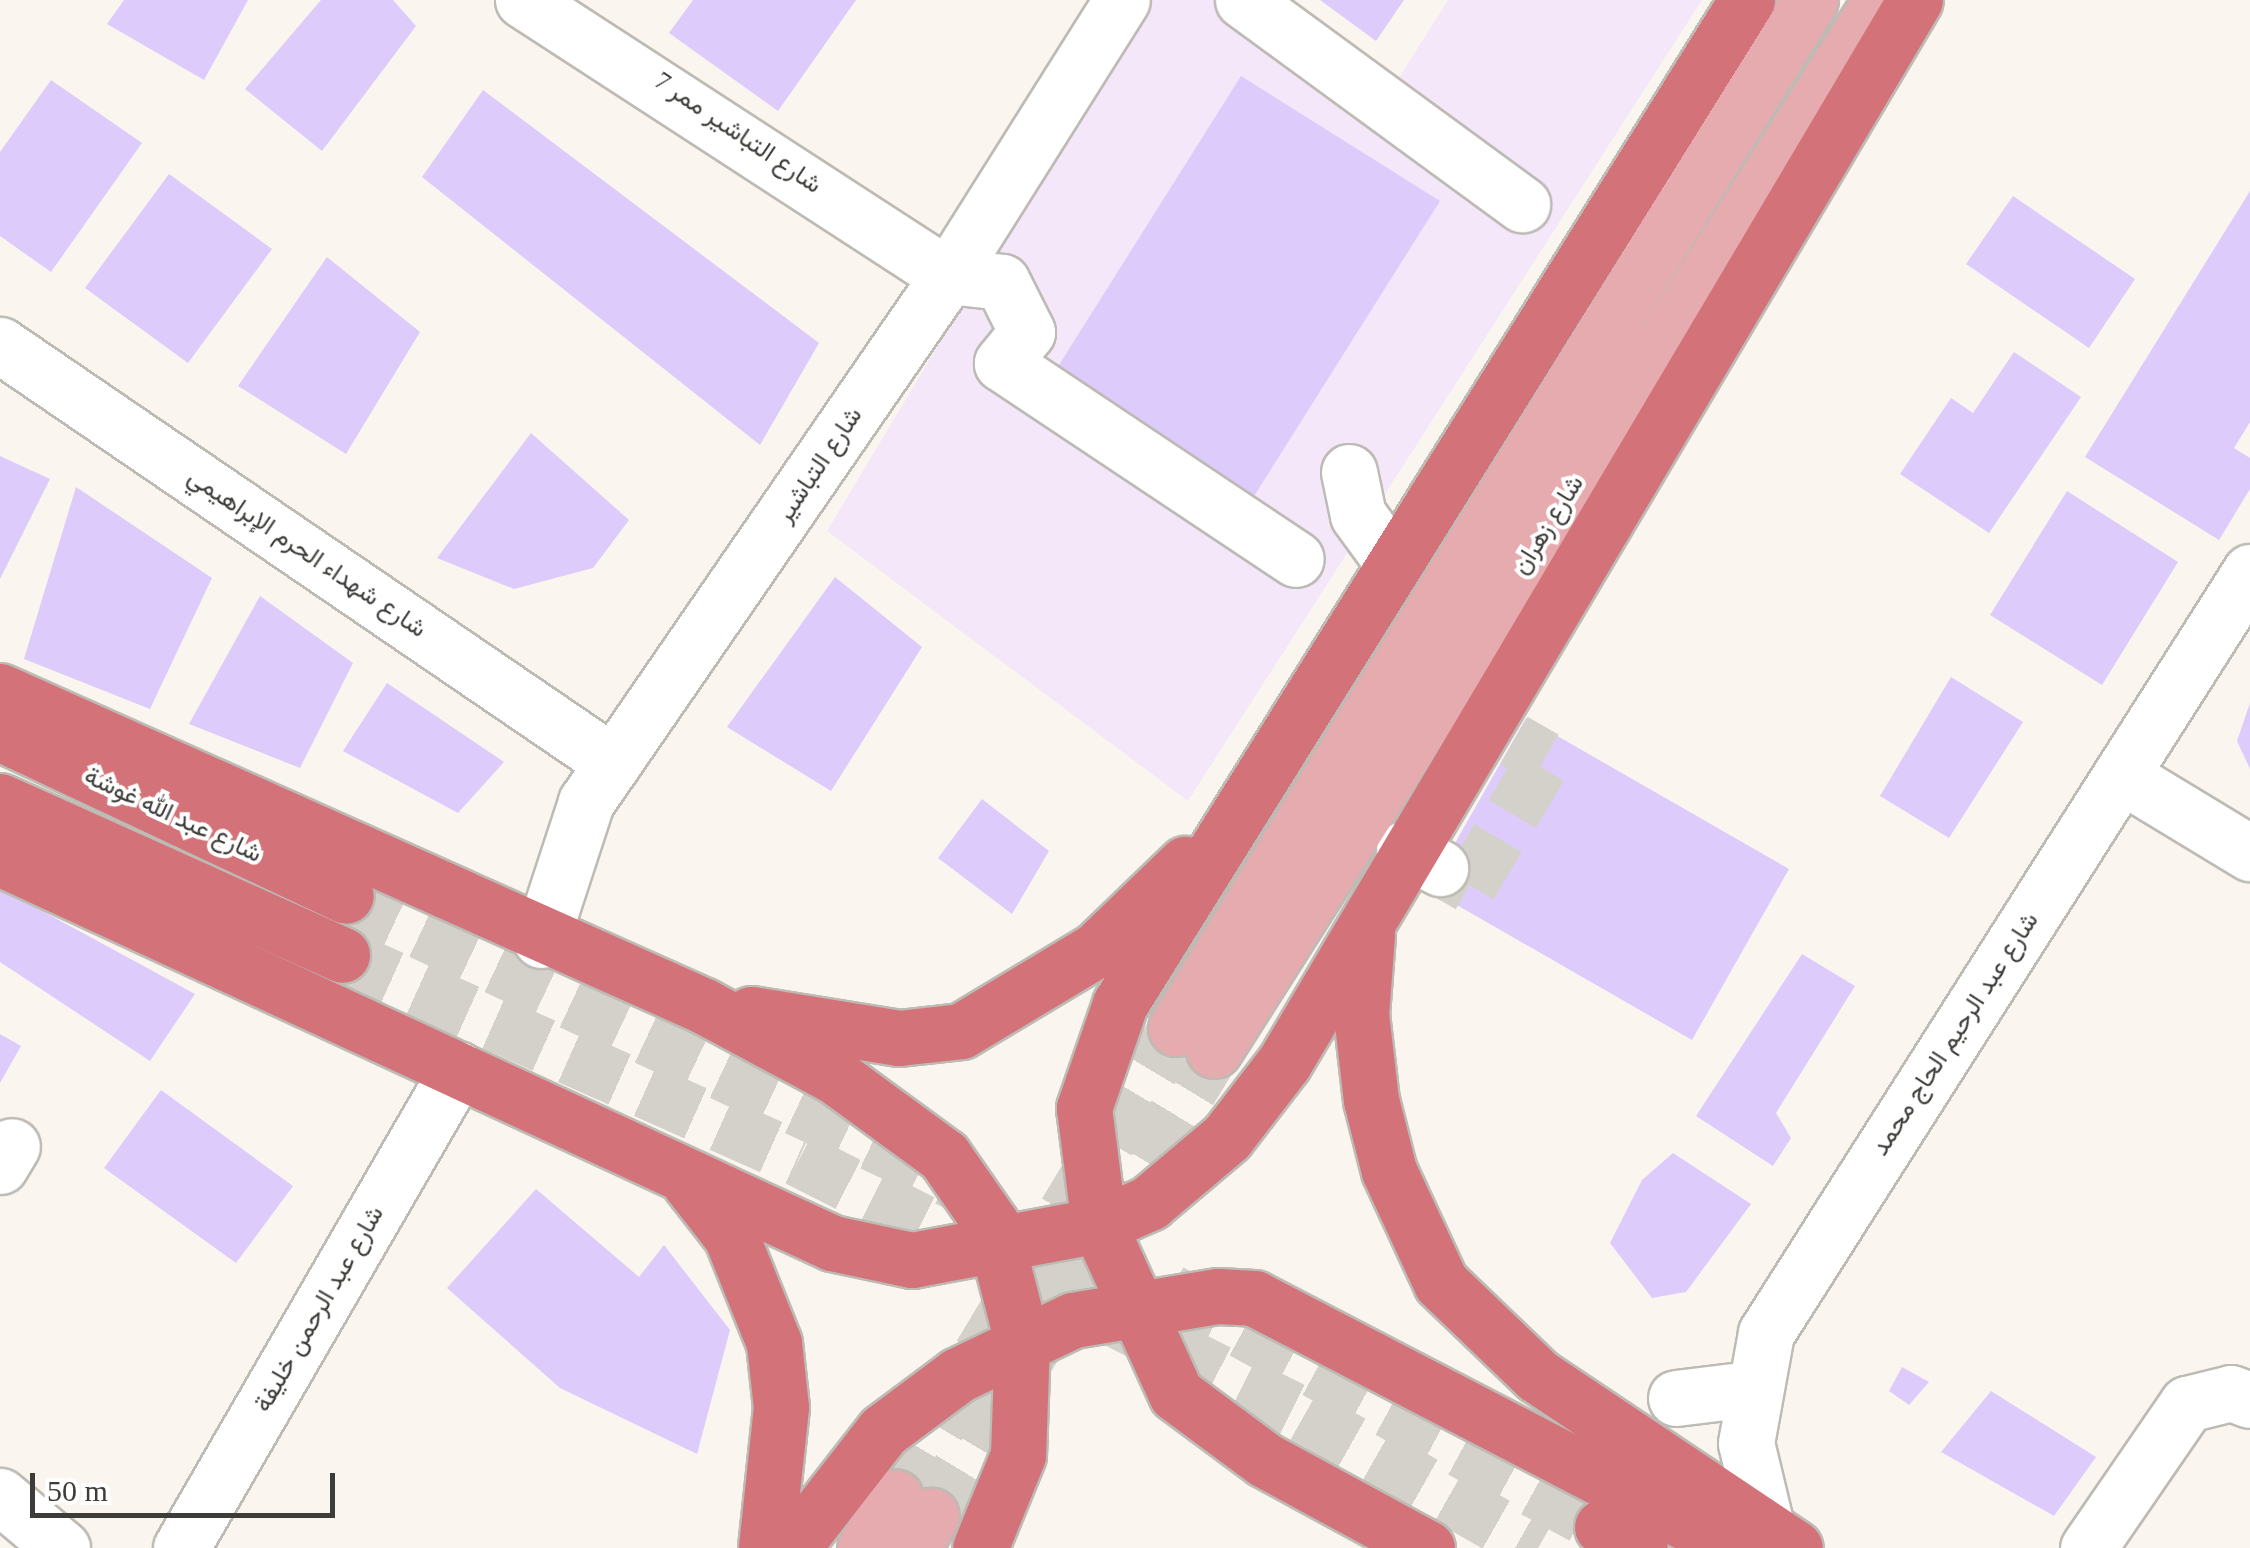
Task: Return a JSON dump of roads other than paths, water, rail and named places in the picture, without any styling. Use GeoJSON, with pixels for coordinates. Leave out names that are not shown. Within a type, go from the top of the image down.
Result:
{"type":"FeatureCollection","features":[{"type":"Feature","properties":{"kind":"highway"},"geometry":{"type":"LineString","coordinates":[[1427,1548],[1191,1410],[1131,1309],[1099,1225],[1084,1148],[1093,1066],[1120,1004],[1392,562],[1747,0]]}},
{"type":"Feature","properties":{"kind":"highway"},"geometry":{"type":"LineString","coordinates":[[0,858],[684,1176],[879,1256],[1002,1248],[1099,1225],[1149,1203],[1227,1137],[1284,1064],[1368,923],[1422,859],[1915,0]]}},
{"type":"Feature","properties":{"kind":"highway"},"geometry":{"type":"LineString","coordinates":[[0,691],[542,940],[704,1006],[836,1077],[944,1156],[975,1192],[1002,1248],[1022,1341],[1022,1438],[980,1548]]}},
{"type":"Feature","properties":{"kind":"highway","name":"شارع عبد الله غوشة"},"geometry":{"type":"LineString","coordinates":[[0,733],[346,896]]}},
{"type":"Feature","properties":{"kind":"highway"},"geometry":{"type":"LineString","coordinates":[[704,1006],[898,1038],[961,1031],[1096,950],[1252,792]]}},
{"type":"Feature","properties":{"kind":"highway"},"geometry":{"type":"LineString","coordinates":[[0,802],[342,955]]}},
{"type":"Feature","properties":{"kind":"highway"},"geometry":{"type":"LineString","coordinates":[[1368,923],[1361,1014],[1371,1100],[1389,1172],[1441,1283],[1538,1376],[1765,1539]]}},
{"type":"Feature","properties":{"kind":"highway"},"geometry":{"type":"LineString","coordinates":[[684,1176],[731,1236],[774,1343],[781,1407],[766,1548]]}},
{"type":"Feature","properties":{"kind":"highway"},"geometry":{"type":"LineString","coordinates":[[792,1548],[883,1431],[1022,1341],[1131,1309],[1254,1298],[1765,1539]]}},
{"type":"Feature","properties":{"kind":"main road","name":"شارع زهران"},"geometry":{"type":"LineString","coordinates":[[1810,0],[1195,1039],[1881,0]]}},
{"type":"Feature","properties":{"kind":"main road"},"geometry":{"type":"LineString","coordinates":[[865,1548],[913,1520]]}},
{"type":"Feature","properties":{"kind":"street","name":"شارع التباشير ممر 7"},"geometry":{"type":"LineString","coordinates":[[523,0],[948,276]]}},
{"type":"Feature","properties":{"kind":"street","name":"شارع التباشير"},"geometry":{"type":"LineString","coordinates":[[542,940],[573,829],[613,763],[948,276],[1122,0]]}},
{"type":"Feature","properties":{"kind":"street"},"geometry":{"type":"LineString","coordinates":[[1243,0],[1522,204]]}},
{"type":"Feature","properties":{"kind":"street"},"geometry":{"type":"LineString","coordinates":[[948,276],[988,275],[1020,303],[1027,332],[1002,363],[1296,560]]}},
{"type":"Feature","properties":{"kind":"street","name":"شارع شهداء الحرم الإبراهيمي"},"geometry":{"type":"LineString","coordinates":[[0,345],[613,763]]}},
{"type":"Feature","properties":{"kind":"street"},"geometry":{"type":"LineString","coordinates":[[1350,472],[1358,515],[1392,562]]}},
{"type":"Feature","properties":{"kind":"street","name":"شارع عبد الرحيم الحاج محمد"},"geometry":{"type":"LineString","coordinates":[[1765,1539],[1746,1443],[1750,1389],[1779,1308],[2250,572]]}},
{"type":"Feature","properties":{"kind":"street"},"geometry":{"type":"LineString","coordinates":[[2121,775],[2250,853]]}},
{"type":"Feature","properties":{"kind":"street","name":"شارع عبد الرحمن خليفة"},"geometry":{"type":"LineString","coordinates":[[180,1548],[458,1069]]}},
{"type":"Feature","properties":{"kind":"street"},"geometry":{"type":"LineString","coordinates":[[1676,1398],[1750,1389]]}},
{"type":"Feature","properties":{"kind":"street"},"geometry":{"type":"LineString","coordinates":[[2088,1548],[2187,1404],[2231,1393],[2250,1400]]}},
{"type":"Feature","properties":{"kind":"street"},"geometry":{"type":"LineString","coordinates":[[0,1496],[62,1548]]}},
{"type":"Feature","properties":{"kind":"tunnel"},"geometry":{"type":"LineString","coordinates":[[1440,868],[1470,885],[1545,758],[1514,740]]}},
{"type":"Feature","properties":{"kind":"tunnel"},"geometry":{"type":"LineString","coordinates":[[346,896],[955,1182]]}},
{"type":"Feature","properties":{"kind":"tunnel"},"geometry":{"type":"LineString","coordinates":[[342,955],[799,1159],[1304,1415],[1538,1548]]}},
{"type":"Feature","properties":{"kind":"tunnel"},"geometry":{"type":"LineString","coordinates":[[895,1497],[1176,1028]]}},
{"type":"Feature","properties":{"kind":"tunnel"},"geometry":{"type":"LineString","coordinates":[[931,1516],[1214,1050]]}},
{"type":"Feature","properties":{"kind":"tunnel"},"geometry":{"type":"LineString","coordinates":[[1170,1291],[1602,1527]]}}]}
